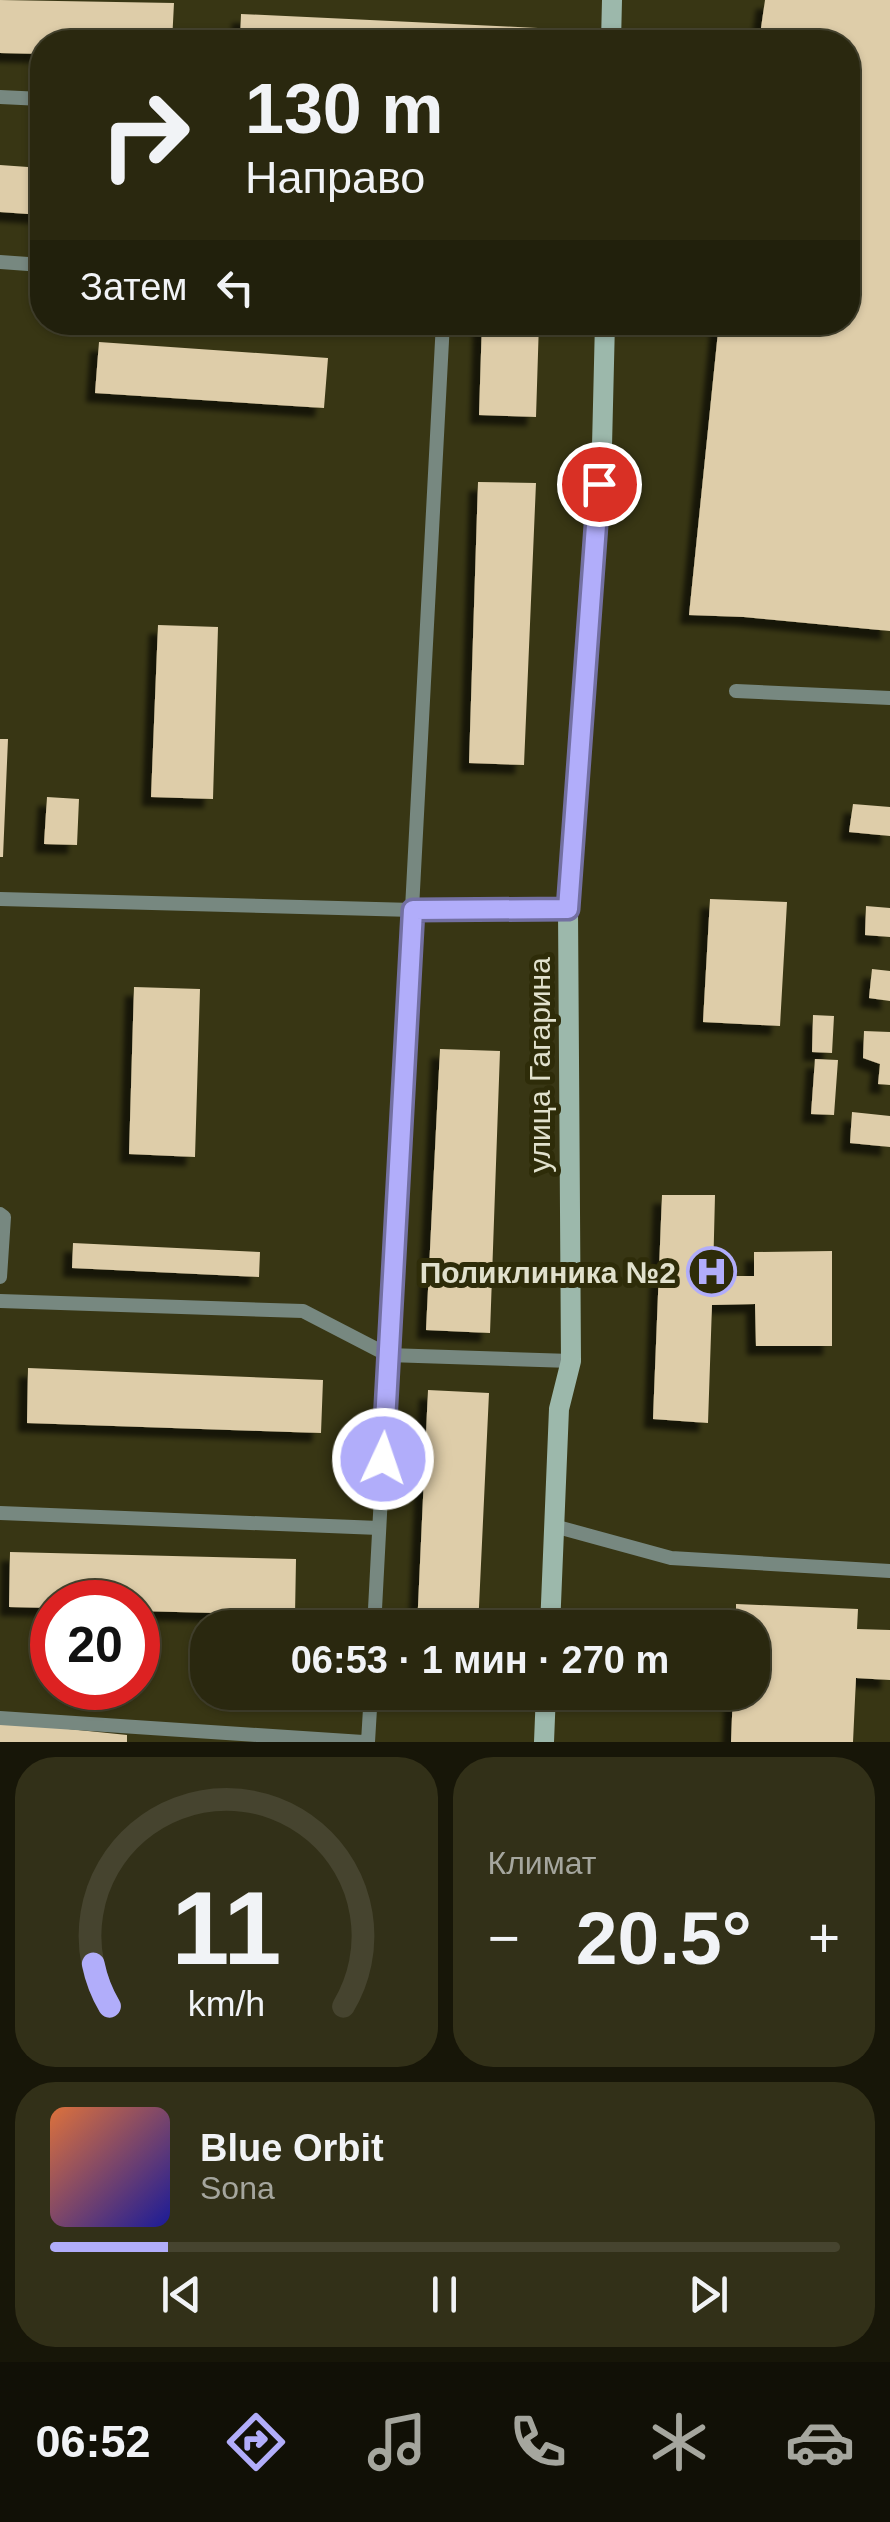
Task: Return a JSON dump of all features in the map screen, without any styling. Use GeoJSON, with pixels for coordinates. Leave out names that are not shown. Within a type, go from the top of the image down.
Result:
{"type":"FeatureCollection","features":[{"type":"Feature","properties":{"kind":"street"},"geometry":{"type":"LineString","coordinates":[[611,30],[612,0]]}},
{"type":"Feature","properties":{"kind":"street","name":"улица Гагарина"},"geometry":{"type":"LineString","coordinates":[[551,1610],[559,1409],[570,1361],[568,909],[602,446],[605,335]]}},
{"type":"Feature","properties":{"kind":"street"},"geometry":{"type":"LineString","coordinates":[[544,1742],[545,1710]]}},
{"type":"Feature","properties":{"kind":"lane"},"geometry":{"type":"LineString","coordinates":[[0,97],[30,98]]}},
{"type":"Feature","properties":{"kind":"lane"},"geometry":{"type":"LineString","coordinates":[[0,262],[30,264]]}},
{"type":"Feature","properties":{"kind":"lane"},"geometry":{"type":"LineString","coordinates":[[375,1610],[442,335]]}},
{"type":"Feature","properties":{"kind":"lane"},"geometry":{"type":"LineString","coordinates":[[736,691],[890,698]]}},
{"type":"Feature","properties":{"kind":"lane"},"geometry":{"type":"LineString","coordinates":[[0,899],[413,910],[568,909]]}},
{"type":"Feature","properties":{"kind":"lane"},"geometry":{"type":"LineString","coordinates":[[0,1214],[4,1217],[0,1277]]}},
{"type":"Feature","properties":{"kind":"lane"},"geometry":{"type":"LineString","coordinates":[[0,1301],[303,1311],[388,1355],[570,1361]]}},
{"type":"Feature","properties":{"kind":"lane"},"geometry":{"type":"LineString","coordinates":[[0,1513],[379,1528]]}},
{"type":"Feature","properties":{"kind":"lane"},"geometry":{"type":"LineString","coordinates":[[554,1526],[671,1558],[890,1571]]}},
{"type":"Feature","properties":{"kind":"lane"},"geometry":{"type":"LineString","coordinates":[[0,1718],[366,1742],[369,1710]]}},
{"type":"Feature","properties":{"kind":"building"},"geometry":{"type":"Polygon","coordinates":[[[0,0],[174,3],[173,30],[30,30],[30,54],[0,53],[0,0]]]}},
{"type":"Feature","properties":{"kind":"building"},"geometry":{"type":"Polygon","coordinates":[[[765,0],[890,0],[890,631],[689,615],[718,335],[860,335],[860,30],[761,30],[765,0]]]}},
{"type":"Feature","properties":{"kind":"building"},"geometry":{"type":"Polygon","coordinates":[[[241,14],[538,28],[538,30],[240,30],[241,14]]]}},
{"type":"Feature","properties":{"kind":"building"},"geometry":{"type":"Polygon","coordinates":[[[0,165],[30,167],[30,214],[0,212],[0,165]]]}},
{"type":"Feature","properties":{"kind":"building"},"geometry":{"type":"Polygon","coordinates":[[[482,335],[539,335],[536,417],[479,415],[482,335]]]}},
{"type":"Feature","properties":{"kind":"building"},"geometry":{"type":"Polygon","coordinates":[[[99,342],[328,358],[324,408],[95,393],[99,342]]]}},
{"type":"Feature","properties":{"kind":"building"},"geometry":{"type":"Polygon","coordinates":[[[478,482],[536,483],[524,765],[469,763],[478,482]]]}},
{"type":"Feature","properties":{"kind":"building"},"geometry":{"type":"Polygon","coordinates":[[[158,625],[218,627],[213,799],[151,797],[158,625]]]}},
{"type":"Feature","properties":{"kind":"building"},"geometry":{"type":"Polygon","coordinates":[[[0,739],[8,739],[3,857],[0,857],[0,739]]]}},
{"type":"Feature","properties":{"kind":"building"},"geometry":{"type":"Polygon","coordinates":[[[47,797],[79,799],[77,845],[44,844],[47,797]]]}},
{"type":"Feature","properties":{"kind":"building"},"geometry":{"type":"Polygon","coordinates":[[[853,804],[890,807],[890,836],[849,832],[853,804]]]}},
{"type":"Feature","properties":{"kind":"building"},"geometry":{"type":"Polygon","coordinates":[[[710,899],[787,902],[780,1026],[703,1022],[710,899]]]}},
{"type":"Feature","properties":{"kind":"building"},"geometry":{"type":"Polygon","coordinates":[[[866,906],[890,908],[890,937],[865,935],[866,906]]]}},
{"type":"Feature","properties":{"kind":"building"},"geometry":{"type":"Polygon","coordinates":[[[872,969],[890,971],[890,1001],[869,998],[872,969]]]}},
{"type":"Feature","properties":{"kind":"building"},"geometry":{"type":"Polygon","coordinates":[[[134,987],[200,989],[195,1157],[129,1154],[134,987]]]}},
{"type":"Feature","properties":{"kind":"building"},"geometry":{"type":"Polygon","coordinates":[[[813,1015],[834,1016],[832,1053],[812,1052],[813,1015]]]}},
{"type":"Feature","properties":{"kind":"building"},"geometry":{"type":"Polygon","coordinates":[[[864,1031],[890,1032],[890,1085],[878,1084],[880,1064],[863,1058],[864,1031]]]}},
{"type":"Feature","properties":{"kind":"building"},"geometry":{"type":"Polygon","coordinates":[[[440,1049],[500,1051],[490,1333],[426,1330],[440,1049]]]}},
{"type":"Feature","properties":{"kind":"building"},"geometry":{"type":"Polygon","coordinates":[[[815,1059],[838,1060],[834,1115],[811,1114],[815,1059]]]}},
{"type":"Feature","properties":{"kind":"building"},"geometry":{"type":"Polygon","coordinates":[[[852,1112],[890,1116],[890,1147],[850,1143],[852,1112]]]}},
{"type":"Feature","properties":{"kind":"building"},"geometry":{"type":"Polygon","coordinates":[[[662,1195],[715,1195],[713,1276],[754,1276],[754,1252],[832,1251],[832,1346],[756,1346],[755,1304],[712,1305],[708,1423],[653,1419],[662,1195]]]}},
{"type":"Feature","properties":{"kind":"building"},"geometry":{"type":"Polygon","coordinates":[[[73,1243],[260,1252],[259,1277],[72,1268],[73,1243]]]}},
{"type":"Feature","properties":{"kind":"building"},"geometry":{"type":"Polygon","coordinates":[[[28,1368],[323,1380],[321,1433],[27,1423],[28,1368]]]}},
{"type":"Feature","properties":{"kind":"building"},"geometry":{"type":"Polygon","coordinates":[[[428,1390],[489,1393],[479,1610],[418,1610],[428,1390]]]}},
{"type":"Feature","properties":{"kind":"building"},"geometry":{"type":"Polygon","coordinates":[[[10,1552],[296,1559],[295,1610],[160,1612],[160,1580],[30,1580],[30,1607],[9,1607],[10,1552]]]}},
{"type":"Feature","properties":{"kind":"building"},"geometry":{"type":"Polygon","coordinates":[[[736,1604],[858,1609],[857,1629],[890,1630],[890,1680],[856,1678],[853,1742],[731,1742],[732,1710],[770,1710],[770,1610],[736,1610],[736,1604]]]}},
{"type":"Feature","properties":{"kind":"building"},"geometry":{"type":"Polygon","coordinates":[[[0,1722],[127,1735],[127,1742],[0,1742],[0,1722]]]}},
{"type":"Feature","properties":{"kind":"place","name":"Поликлиника №2"},"geometry":{"type":"Point","coordinates":[711,1272]}},
{"type":"Feature","properties":{"kind":"route"},"geometry":{"type":"LineString","coordinates":[[383,1459],[413,910],[568,909],[599,484]]}}]}
